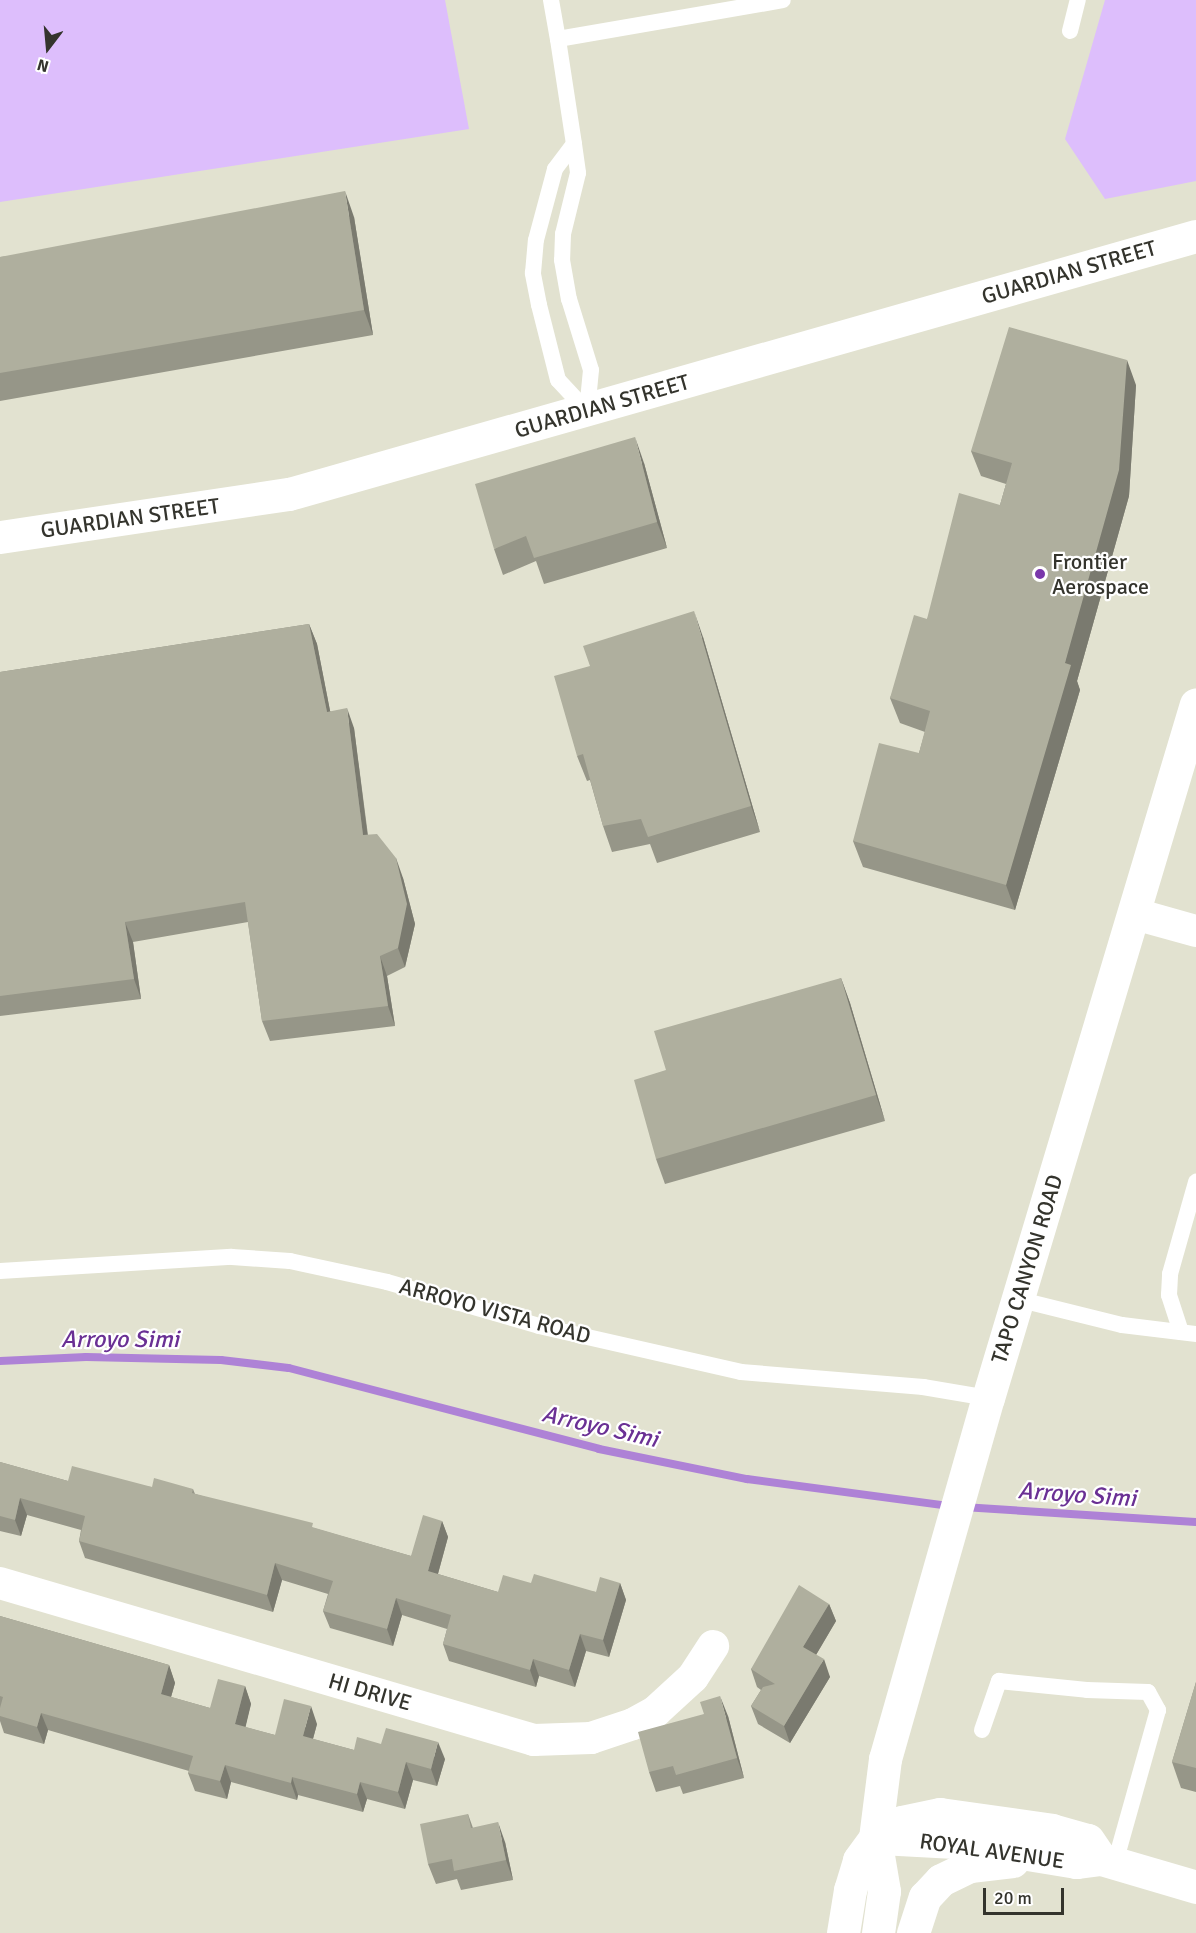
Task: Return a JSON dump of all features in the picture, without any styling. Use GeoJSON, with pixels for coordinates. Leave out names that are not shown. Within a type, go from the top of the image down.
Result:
{"type":"FeatureCollection","features":[{"type":"Feature","properties":{"kind":"street","name":"GUARDIAN STREET"},"geometry":{"type":"LineString","coordinates":[[0,537],[289,494],[1196,236]]}},
{"type":"Feature","properties":{"kind":"street","name":"TAPO CANYON ROAD"},"geometry":{"type":"LineString","coordinates":[[878,1933],[884,1891],[875,1838],[885,1760],[1017,1299],[1135,914],[1196,704]]}},
{"type":"Feature","properties":{"kind":"street"},"geometry":{"type":"LineString","coordinates":[[1135,914],[1196,931]]}},
{"type":"Feature","properties":{"kind":"street","name":"HI DRIVE"},"geometry":{"type":"LineString","coordinates":[[0,1583],[534,1740],[591,1738],[633,1724],[656,1711],[693,1677],[713,1646]]}},
{"type":"Feature","properties":{"kind":"street","name":"ROYAL AVENUE"},"geometry":{"type":"LineString","coordinates":[[875,1838],[902,1822],[940,1814],[1052,1830],[1079,1837],[1088,1840],[1108,1861]]}},
{"type":"Feature","properties":{"kind":"street","name":"TAPO CANYON ROAD"},"geometry":{"type":"LineString","coordinates":[[843,1933],[850,1890],[860,1860],[875,1838]]}},
{"type":"Feature","properties":{"kind":"street","name":"ROYAL AVENUE"},"geometry":{"type":"LineString","coordinates":[[875,1838],[955,1842],[1076,1862],[1108,1861],[1196,1887]]}},
{"type":"Feature","properties":{"kind":"street"},"geometry":{"type":"LineString","coordinates":[[913,1933],[925,1898],[941,1880],[970,1866],[1044,1858]]}},
{"type":"Feature","properties":{"kind":"lane"},"geometry":{"type":"LineString","coordinates":[[551,0],[578,173],[563,234],[562,260],[569,299],[591,370],[587,411]]}},
{"type":"Feature","properties":{"kind":"lane"},"geometry":{"type":"LineString","coordinates":[[558,39],[783,0]]}},
{"type":"Feature","properties":{"kind":"lane"},"geometry":{"type":"LineString","coordinates":[[1070,31],[1078,0]]}},
{"type":"Feature","properties":{"kind":"lane"},"geometry":{"type":"LineString","coordinates":[[574,144],[555,169],[536,240],[533,273],[538,305],[558,380],[587,411]]}},
{"type":"Feature","properties":{"kind":"lane"},"geometry":{"type":"LineString","coordinates":[[1189,1333],[1169,1295],[1170,1274],[1196,1182]]}},
{"type":"Feature","properties":{"kind":"lane","name":"ARROYO VISTA ROAD"},"geometry":{"type":"LineString","coordinates":[[0,1271],[232,1257],[290,1261],[387,1282],[539,1326],[741,1372],[923,1387],[984,1414]]}},
{"type":"Feature","properties":{"kind":"lane"},"geometry":{"type":"LineString","coordinates":[[1017,1299],[1122,1325],[1189,1333]]}},
{"type":"Feature","properties":{"kind":"lane"},"geometry":{"type":"LineString","coordinates":[[982,1730],[999,1681],[1087,1690],[1148,1692],[1158,1710],[1108,1861]]}},
{"type":"Feature","properties":{"kind":"shaded area"},"geometry":{"type":"Polygon","coordinates":[[[0,0],[445,0],[469,129],[0,202],[0,0]]]}},
{"type":"Feature","properties":{"kind":"shaded area"},"geometry":{"type":"Polygon","coordinates":[[[1105,0],[1196,0],[1196,181],[1105,199],[1065,139],[1105,0]]]}},
{"type":"Feature","properties":{"kind":"building"},"geometry":{"type":"Polygon","coordinates":[[[345,191],[364,310],[0,373],[0,257],[345,191]]]}},
{"type":"Feature","properties":{"kind":"building"},"geometry":{"type":"Polygon","coordinates":[[[1009,327],[1127,360],[1119,470],[1065,663],[1071,665],[1006,885],[853,841],[879,743],[919,753],[930,711],[890,698],[914,615],[927,619],[959,493],[1000,505],[1012,463],[971,451],[1009,327]]]}},
{"type":"Feature","properties":{"kind":"building"},"geometry":{"type":"Polygon","coordinates":[[[635,437],[657,522],[534,558],[526,536],[494,549],[475,484],[635,437]]]}},
{"type":"Feature","properties":{"kind":"building"},"geometry":{"type":"Polygon","coordinates":[[[694,611],[751,806],[648,837],[641,819],[603,826],[583,754],[577,756],[554,676],[590,666],[583,646],[694,611]]]}},
{"type":"Feature","properties":{"kind":"building"},"geometry":{"type":"Polygon","coordinates":[[[309,624],[327,712],[347,708],[363,835],[377,834],[396,858],[407,904],[398,948],[380,956],[388,1006],[262,1021],[245,902],[125,922],[134,979],[0,996],[0,672],[309,624]]]}},
{"type":"Feature","properties":{"kind":"building"},"geometry":{"type":"Polygon","coordinates":[[[841,978],[876,1095],[656,1159],[634,1080],[666,1070],[654,1031],[841,978]]]}},
{"type":"Feature","properties":{"kind":"building"},"geometry":{"type":"Polygon","coordinates":[[[0,1462],[68,1481],[72,1466],[152,1487],[154,1478],[193,1489],[192,1493],[313,1523],[312,1527],[411,1556],[423,1515],[442,1521],[428,1571],[498,1592],[503,1575],[531,1583],[534,1574],[596,1592],[600,1577],[620,1583],[603,1640],[580,1634],[569,1670],[533,1659],[530,1670],[443,1644],[451,1615],[396,1598],[387,1629],[323,1611],[333,1581],[275,1563],[267,1595],[79,1541],[85,1516],[20,1498],[15,1520],[0,1516],[0,1462]]]}},
{"type":"Feature","properties":{"kind":"building"},"geometry":{"type":"Polygon","coordinates":[[[799,1585],[829,1604],[803,1647],[824,1659],[784,1726],[751,1706],[763,1687],[775,1684],[751,1669],[799,1585]]]}},
{"type":"Feature","properties":{"kind":"building"},"geometry":{"type":"Polygon","coordinates":[[[0,1616],[169,1665],[161,1694],[210,1708],[218,1679],[245,1686],[235,1724],[275,1735],[284,1699],[311,1706],[303,1736],[354,1750],[357,1737],[381,1744],[386,1728],[438,1742],[431,1769],[406,1762],[398,1792],[360,1782],[357,1794],[292,1777],[291,1783],[225,1765],[220,1781],[188,1773],[193,1756],[41,1713],[37,1727],[0,1716],[3,1697],[0,1696],[0,1616]]]}},
{"type":"Feature","properties":{"kind":"building"},"geometry":{"type":"Polygon","coordinates":[[[1196,1682],[1196,1768],[1172,1762],[1196,1682]]]}},
{"type":"Feature","properties":{"kind":"building"},"geometry":{"type":"Polygon","coordinates":[[[720,1696],[737,1758],[676,1775],[673,1766],[649,1772],[638,1732],[704,1714],[700,1702],[720,1696]]]}},
{"type":"Feature","properties":{"kind":"building"},"geometry":{"type":"Polygon","coordinates":[[[468,1814],[471,1828],[498,1822],[506,1860],[454,1871],[452,1859],[428,1864],[420,1824],[468,1814]]]}},
{"type":"Feature","properties":{"kind":"waterway","name":"Arroyo Simi"},"geometry":{"type":"LineString","coordinates":[[0,1361],[86,1357],[221,1360],[289,1368],[599,1449],[747,1479],[950,1506]]}},
{"type":"Feature","properties":{"kind":"waterway","name":"Arroyo Simi"},"geometry":{"type":"LineString","coordinates":[[963,1507],[1196,1522]]}},
{"type":"Feature","properties":{"kind":"place","name":"Frontier Aerospace"},"geometry":{"type":"Point","coordinates":[1040,574]}}]}
